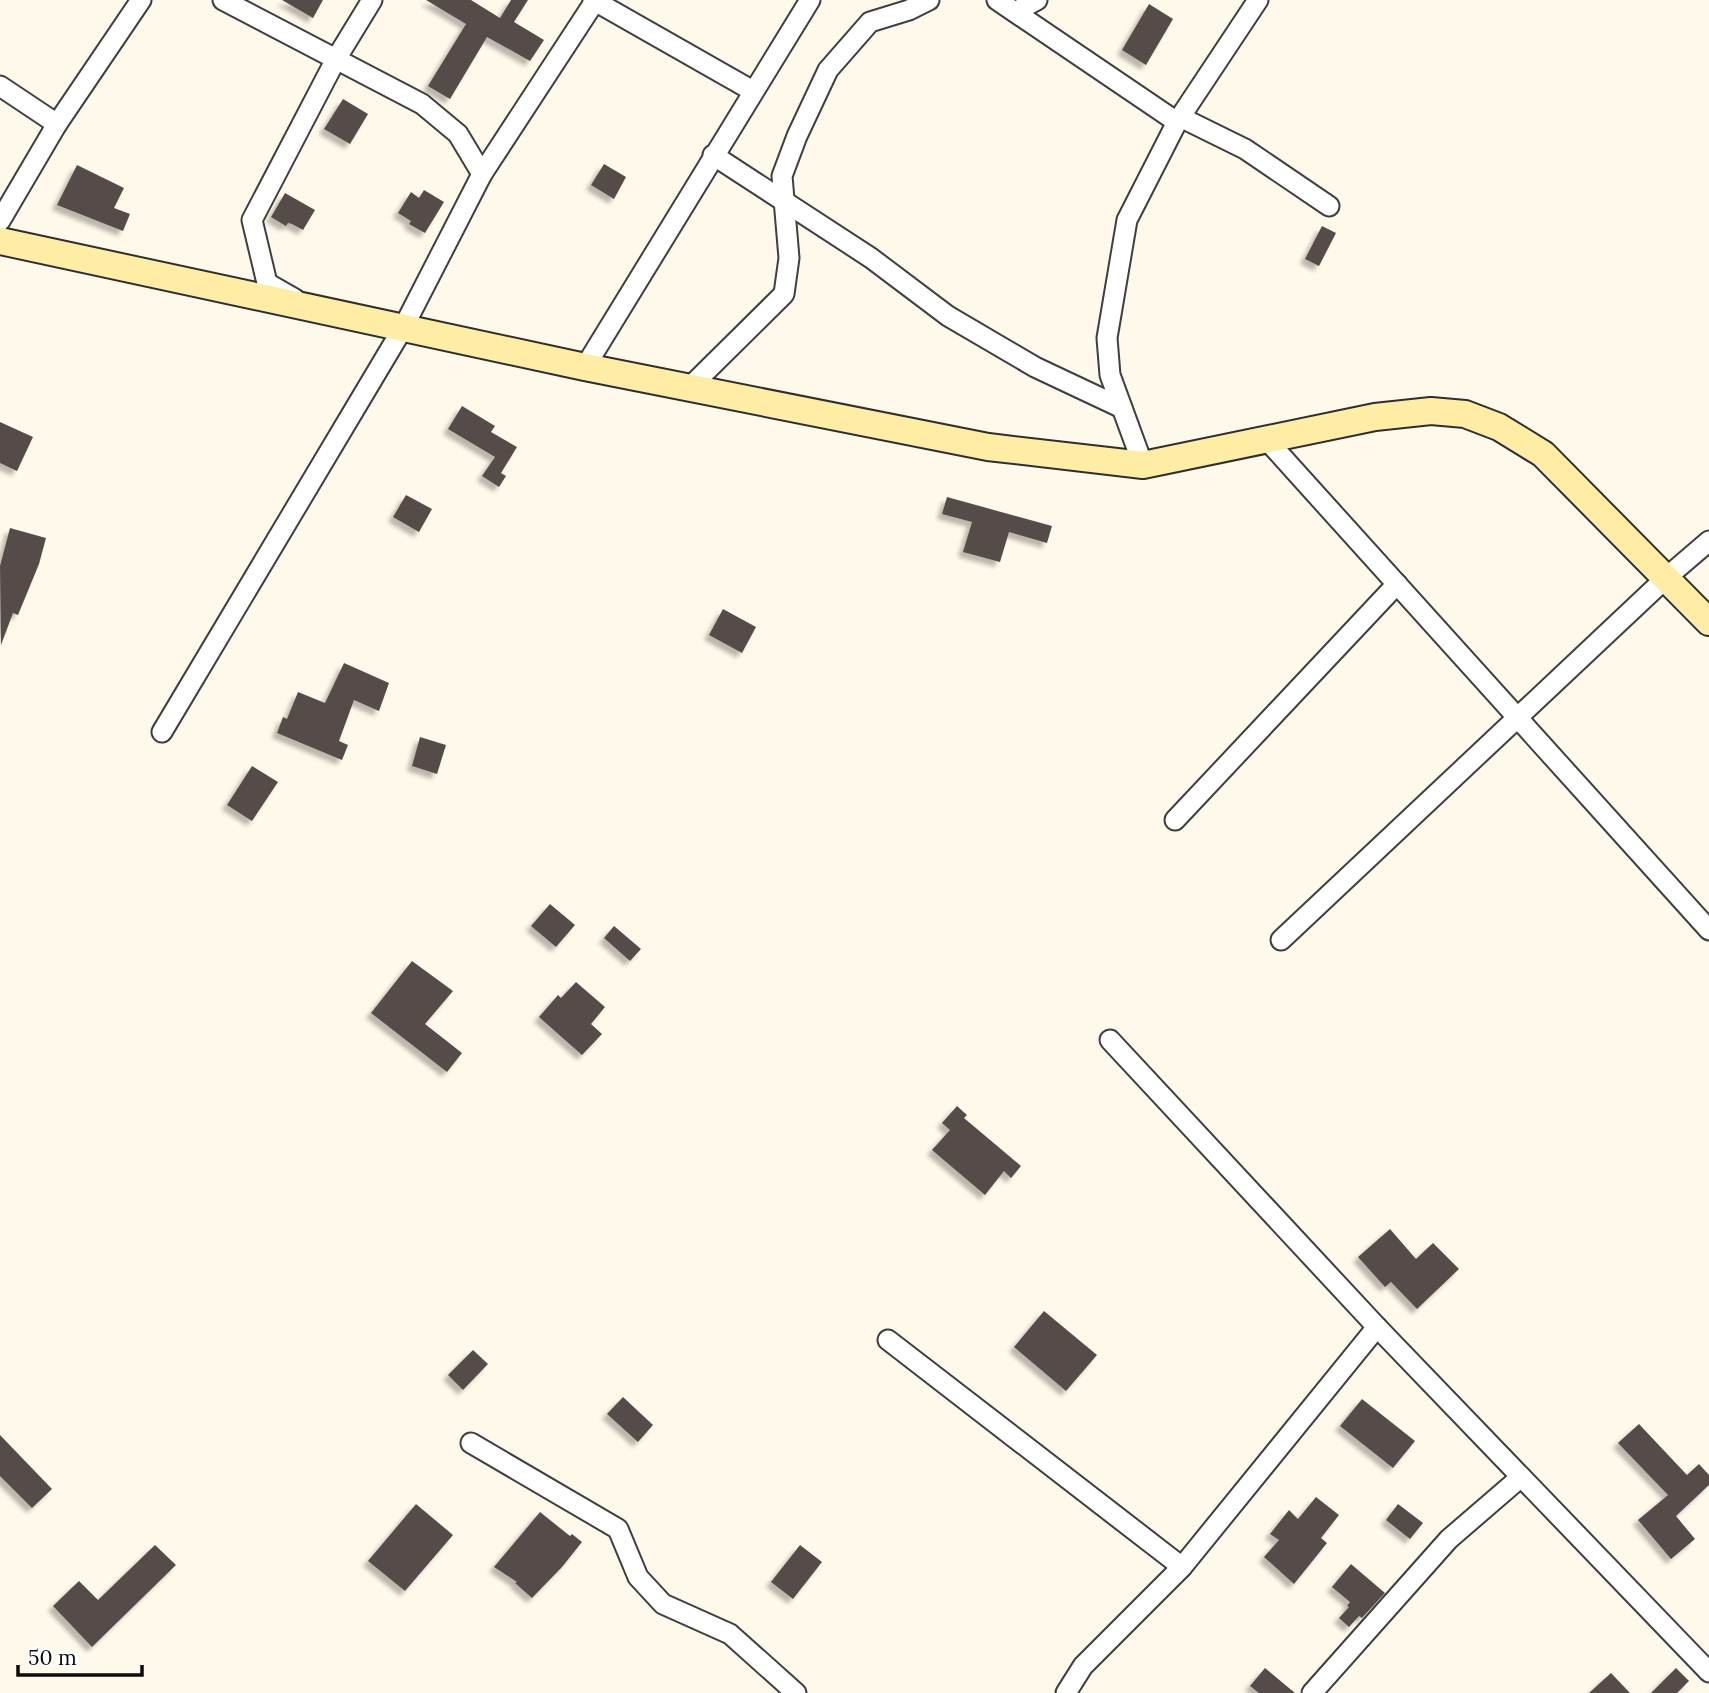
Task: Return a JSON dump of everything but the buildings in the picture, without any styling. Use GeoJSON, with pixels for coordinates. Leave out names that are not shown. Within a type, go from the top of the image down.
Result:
{"type":"FeatureCollection","features":[{"type":"Feature","properties":{"kind":"street"},"geometry":{"type":"LineString","coordinates":[[0,221],[58,124],[141,0]]}},
{"type":"Feature","properties":{"kind":"street"},"geometry":{"type":"LineString","coordinates":[[223,0],[422,104],[458,134],[482,174]]}},
{"type":"Feature","properties":{"kind":"street"},"geometry":{"type":"LineString","coordinates":[[311,309],[267,283],[252,219],[336,60],[372,0]]}},
{"type":"Feature","properties":{"kind":"street"},"geometry":{"type":"LineString","coordinates":[[585,367],[810,0]]}},
{"type":"Feature","properties":{"kind":"street"},"geometry":{"type":"LineString","coordinates":[[690,388],[784,294],[789,258],[782,176],[797,136],[828,71],[870,22],[909,10],[929,0]]}},
{"type":"Feature","properties":{"kind":"street"},"geometry":{"type":"LineString","coordinates":[[997,0],[1178,119],[1245,149],[1329,206]]}},
{"type":"Feature","properties":{"kind":"street"},"geometry":{"type":"LineString","coordinates":[[1015,12],[1037,0]]}},
{"type":"Feature","properties":{"kind":"street"},"geometry":{"type":"LineString","coordinates":[[1143,465],[1110,375],[1107,338],[1127,220],[1178,119],[1258,0]]}},
{"type":"Feature","properties":{"kind":"street"},"geometry":{"type":"LineString","coordinates":[[162,732],[402,328],[482,174],[594,1],[753,92]]}},
{"type":"Feature","properties":{"kind":"street"},"geometry":{"type":"LineString","coordinates":[[0,86],[58,124]]}},
{"type":"Feature","properties":{"kind":"street"},"geometry":{"type":"LineString","coordinates":[[713,155],[871,258],[948,316],[1035,368],[1122,408]]}},
{"type":"Feature","properties":{"kind":"street"},"geometry":{"type":"LineString","coordinates":[[0,241],[585,367],[988,447],[1143,465],[1375,417],[1432,411],[1465,414],[1499,428],[1543,454],[1709,622]]}},
{"type":"Feature","properties":{"kind":"street"},"geometry":{"type":"LineString","coordinates":[[1266,439],[1709,930]]}},
{"type":"Feature","properties":{"kind":"street"},"geometry":{"type":"LineString","coordinates":[[1281,940],[1667,577],[1709,541]]}},
{"type":"Feature","properties":{"kind":"street"},"geometry":{"type":"LineString","coordinates":[[1175,820],[1397,584]]}},
{"type":"Feature","properties":{"kind":"street"},"geometry":{"type":"LineString","coordinates":[[1110,1040],[1377,1327],[1709,1672]]}},
{"type":"Feature","properties":{"kind":"street"},"geometry":{"type":"LineString","coordinates":[[1066,1693],[1083,1666],[1182,1567],[1377,1327]]}},
{"type":"Feature","properties":{"kind":"street"},"geometry":{"type":"LineString","coordinates":[[888,1340],[1182,1567]]}},
{"type":"Feature","properties":{"kind":"street"},"geometry":{"type":"LineString","coordinates":[[471,1443],[618,1529],[638,1577],[663,1604],[730,1634],[796,1693]]}},
{"type":"Feature","properties":{"kind":"street"},"geometry":{"type":"LineString","coordinates":[[1312,1693],[1449,1539],[1521,1477]]}}]}
